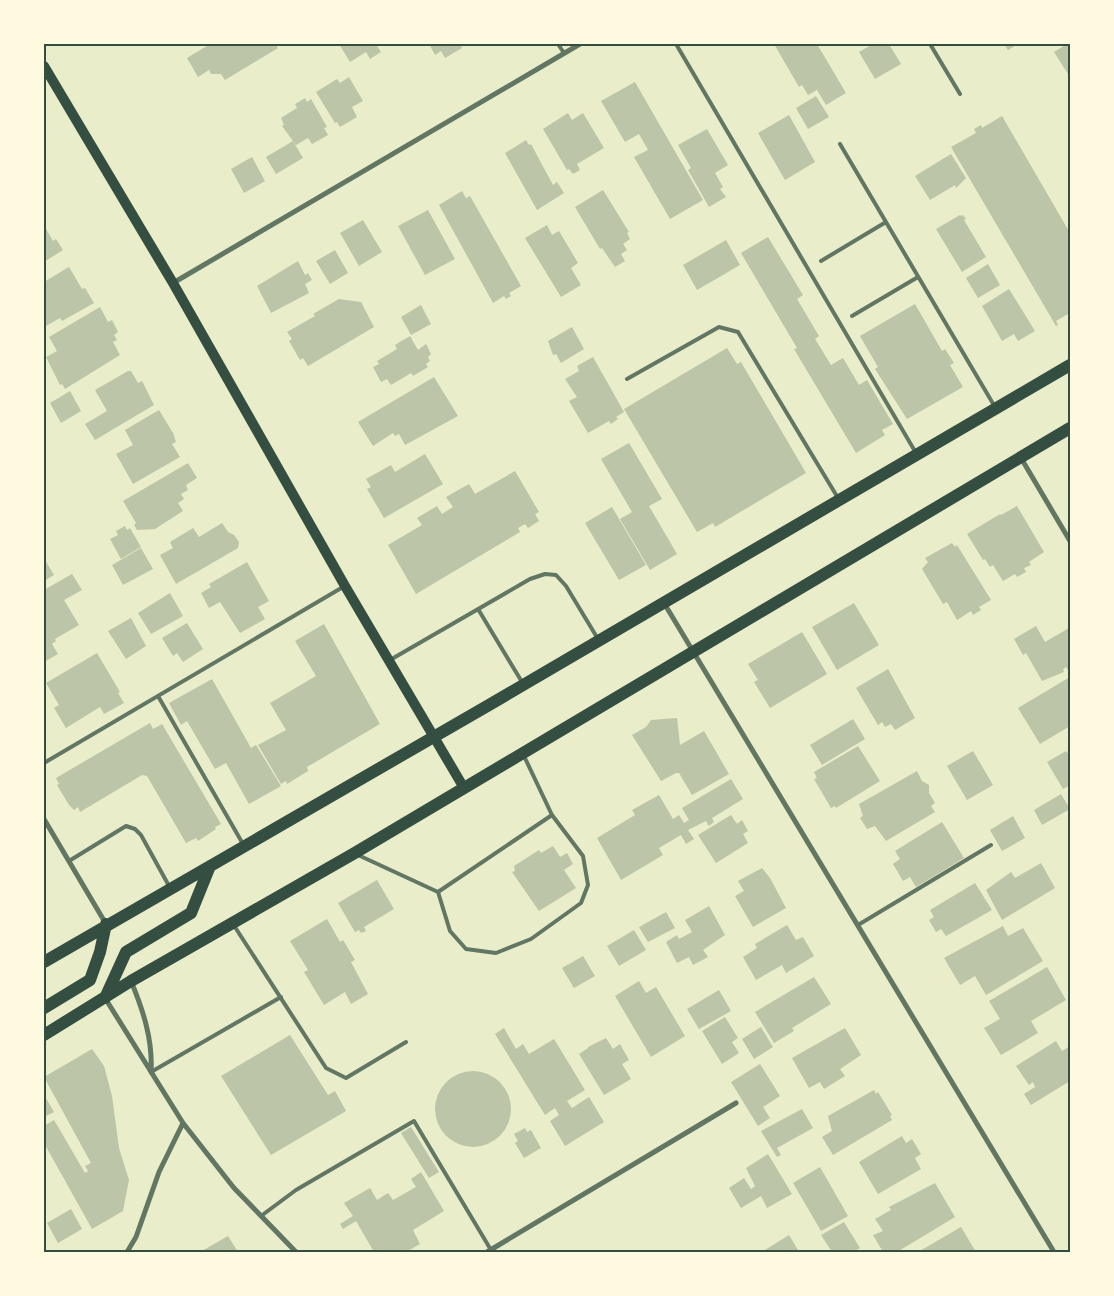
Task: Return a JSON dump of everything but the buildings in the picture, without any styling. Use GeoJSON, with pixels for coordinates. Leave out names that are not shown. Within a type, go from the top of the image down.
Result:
{"type":"FeatureCollection","features":[{"type":"Feature","properties":{"kind":"main road"},"geometry":{"type":"LineString","coordinates":[[44,66],[173,282],[345,586],[464,788]]}},
{"type":"Feature","properties":{"kind":"main road"},"geometry":{"type":"LineString","coordinates":[[45,959],[210,866],[600,640],[1070,365]]}},
{"type":"Feature","properties":{"kind":"main road"},"geometry":{"type":"LineString","coordinates":[[44,1035],[130,981],[233,924],[523,754],[1070,428]]}},
{"type":"Feature","properties":{"kind":"main road"},"geometry":{"type":"LineString","coordinates":[[105,998],[126,952],[190,913],[210,866]]}},
{"type":"Feature","properties":{"kind":"main road"},"geometry":{"type":"LineString","coordinates":[[44,1008],[90,980],[100,952],[106,924]]}},
{"type":"Feature","properties":{"kind":"street"},"geometry":{"type":"LineString","coordinates":[[173,282],[580,44]]}},
{"type":"Feature","properties":{"kind":"street"},"geometry":{"type":"LineString","coordinates":[[1021,458],[1070,541]]}},
{"type":"Feature","properties":{"kind":"street"},"geometry":{"type":"LineString","coordinates":[[663,602],[1054,1252]]}},
{"type":"Feature","properties":{"kind":"street"},"geometry":{"type":"LineString","coordinates":[[44,818],[106,924]]}},
{"type":"Feature","properties":{"kind":"street"},"geometry":{"type":"LineString","coordinates":[[130,981],[143,1010],[152,1053],[151,1072]]}},
{"type":"Feature","properties":{"kind":"street"},"geometry":{"type":"LineString","coordinates":[[105,998],[183,1123],[234,1188],[296,1252]]}},
{"type":"Feature","properties":{"kind":"street"},"geometry":{"type":"LineString","coordinates":[[489,1251],[736,1103]]}},
{"type":"Feature","properties":{"kind":"street"},"geometry":{"type":"LineString","coordinates":[[127,1252],[136,1237],[159,1172],[183,1123]]}},
{"type":"Feature","properties":{"kind":"lane"},"geometry":{"type":"LineString","coordinates":[[558,44],[564,53]]}},
{"type":"Feature","properties":{"kind":"lane"},"geometry":{"type":"LineString","coordinates":[[676,44],[917,455]]}},
{"type":"Feature","properties":{"kind":"lane"},"geometry":{"type":"LineString","coordinates":[[930,44],[960,94]]}},
{"type":"Feature","properties":{"kind":"lane"},"geometry":{"type":"LineString","coordinates":[[840,144],[996,408]]}},
{"type":"Feature","properties":{"kind":"lane"},"geometry":{"type":"LineString","coordinates":[[820,261],[886,222]]}},
{"type":"Feature","properties":{"kind":"lane"},"geometry":{"type":"LineString","coordinates":[[852,316],[918,277]]}},
{"type":"Feature","properties":{"kind":"lane"},"geometry":{"type":"LineString","coordinates":[[627,379],[719,327],[738,332],[839,500]]}},
{"type":"Feature","properties":{"kind":"lane"},"geometry":{"type":"LineString","coordinates":[[390,660],[530,580],[545,574],[556,575],[566,586],[600,640]]}},
{"type":"Feature","properties":{"kind":"lane"},"geometry":{"type":"LineString","coordinates":[[44,763],[345,586]]}},
{"type":"Feature","properties":{"kind":"lane"},"geometry":{"type":"LineString","coordinates":[[478,610],[523,684]]}},
{"type":"Feature","properties":{"kind":"lane"},"geometry":{"type":"LineString","coordinates":[[158,696],[244,846]]}},
{"type":"Feature","properties":{"kind":"lane"},"geometry":{"type":"LineString","coordinates":[[353,854],[438,892],[450,931],[466,949],[496,953],[531,939],[580,903],[588,885],[583,856],[552,815],[523,754]]}},
{"type":"Feature","properties":{"kind":"lane"},"geometry":{"type":"LineString","coordinates":[[438,892],[552,815]]}},
{"type":"Feature","properties":{"kind":"lane"},"geometry":{"type":"LineString","coordinates":[[68,861],[126,826],[134,829],[140,835],[170,888]]}},
{"type":"Feature","properties":{"kind":"lane"},"geometry":{"type":"LineString","coordinates":[[858,925],[991,845]]}},
{"type":"Feature","properties":{"kind":"lane"},"geometry":{"type":"LineString","coordinates":[[233,924],[326,1068],[346,1078],[406,1042]]}},
{"type":"Feature","properties":{"kind":"lane"},"geometry":{"type":"LineString","coordinates":[[151,1072],[281,997]]}},
{"type":"Feature","properties":{"kind":"lane"},"geometry":{"type":"LineString","coordinates":[[261,1216],[296,1190],[414,1121],[489,1251]]}}]}
